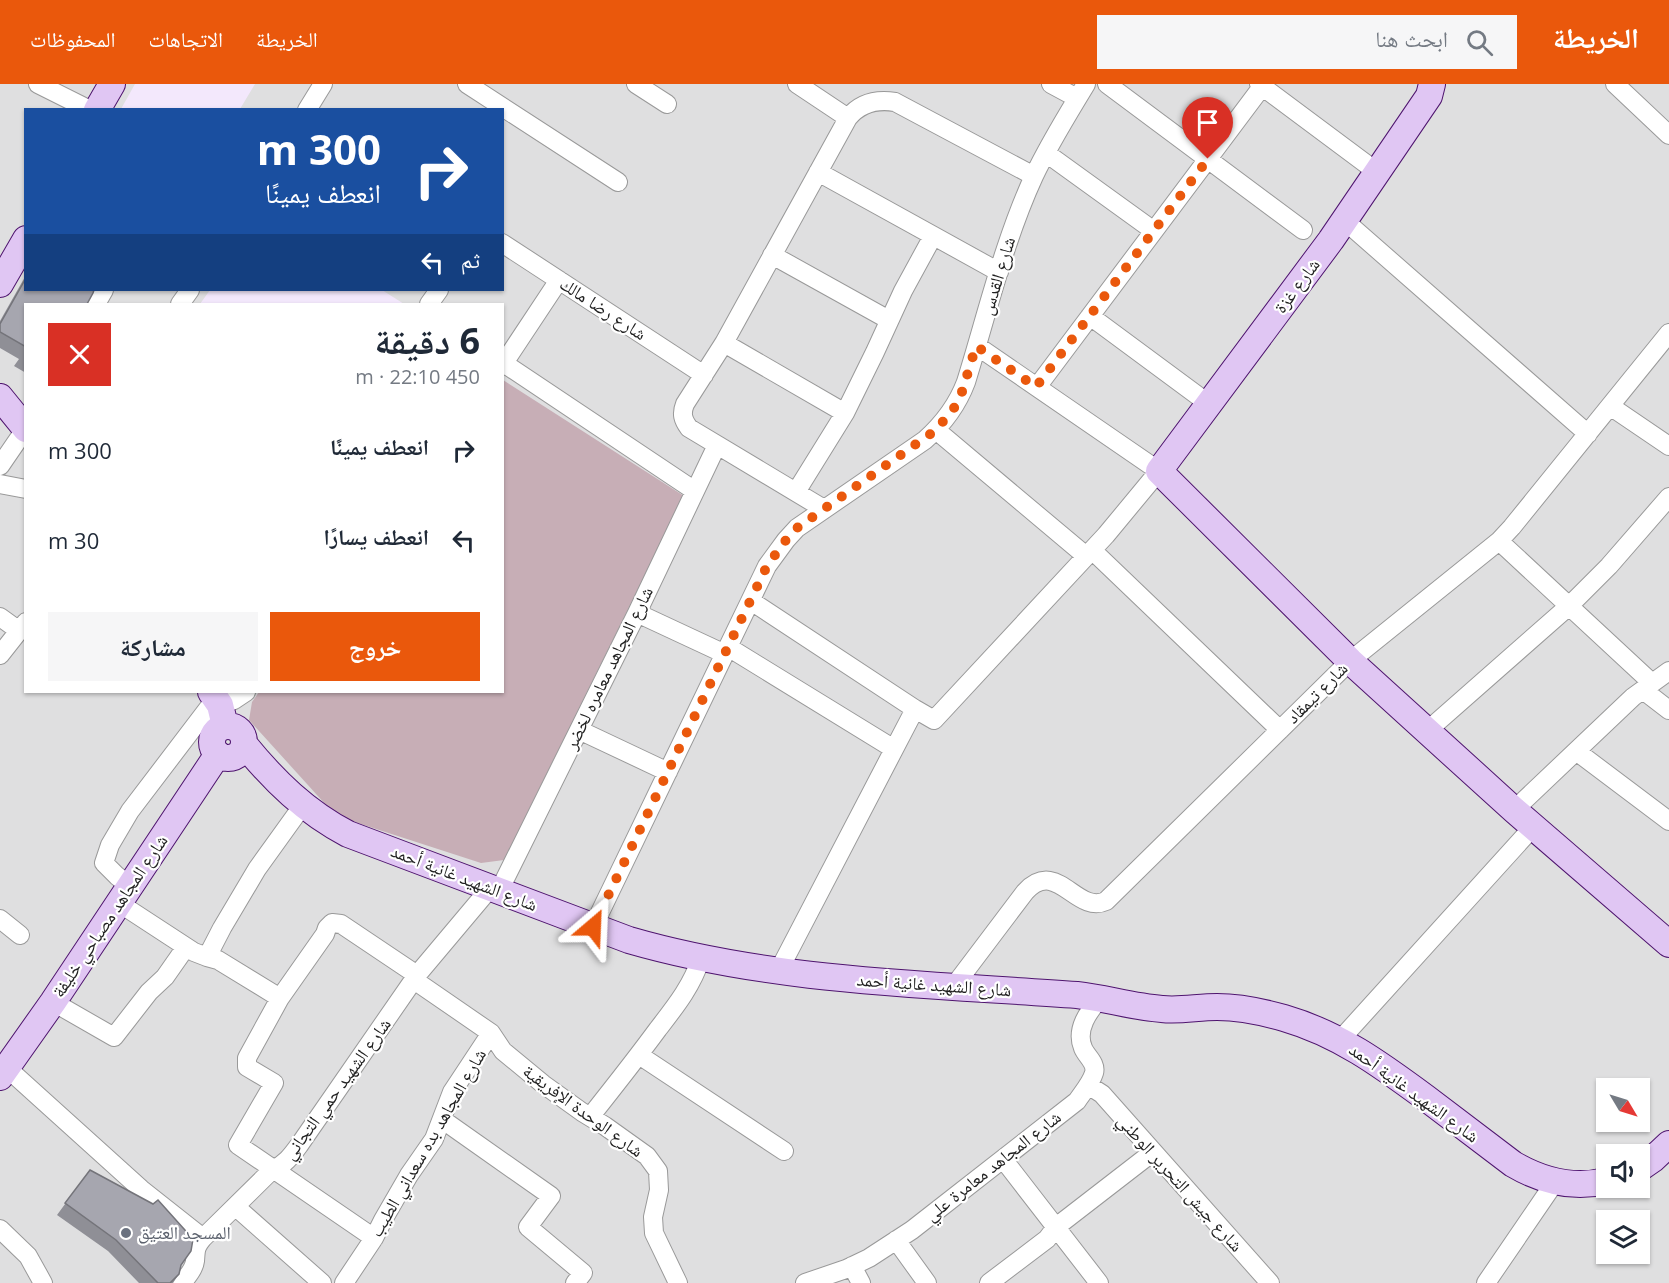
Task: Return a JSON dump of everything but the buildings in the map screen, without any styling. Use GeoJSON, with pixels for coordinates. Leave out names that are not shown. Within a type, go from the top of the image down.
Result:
{"type":"FeatureCollection","features":[{"type":"Feature","properties":{"kind":"main road"},"geometry":{"type":"LineString","coordinates":[[98,108],[112,84]]}},
{"type":"Feature","properties":{"kind":"main road","name":"شارع غزة"},"geometry":{"type":"LineString","coordinates":[[1159,471],[1345,221],[1434,88]]}},
{"type":"Feature","properties":{"kind":"main road"},"geometry":{"type":"LineString","coordinates":[[0,284],[24,242]]}},
{"type":"Feature","properties":{"kind":"main road"},"geometry":{"type":"LineString","coordinates":[[0,397],[24,427]]}},
{"type":"Feature","properties":{"kind":"main road"},"geometry":{"type":"LineString","coordinates":[[1159,471],[1350,661],[1514,810],[1669,944]]}},
{"type":"Feature","properties":{"kind":"main road","name":"شارع الشهيد غانية أحمد"},"geometry":{"type":"LineString","coordinates":[[229,730],[303,805],[348,834],[593,927],[667,951],[779,970],[869,981],[1077,994],[1166,1010],[1219,1007],[1261,1012],[1302,1023],[1340,1040],[1381,1065],[1513,1164],[1540,1178],[1555,1182],[1596,1182]]}},
{"type":"Feature","properties":{"kind":"main road","name":"شارع المجاهد مصباحي خليفة"},"geometry":{"type":"LineString","coordinates":[[4,1072],[125,895],[229,730]]}},
{"type":"Feature","properties":{"kind":"main road"},"geometry":{"type":"LineString","coordinates":[[1650,1161],[1669,1144]]}},
{"type":"Feature","properties":{"kind":"street"},"geometry":{"type":"LineString","coordinates":[[38,84],[86,108]]}},
{"type":"Feature","properties":{"kind":"street"},"geometry":{"type":"LineString","coordinates":[[308,108],[323,84]]}},
{"type":"Feature","properties":{"kind":"street"},"geometry":{"type":"LineString","coordinates":[[467,84],[618,182]]}},
{"type":"Feature","properties":{"kind":"street"},"geometry":{"type":"LineString","coordinates":[[636,84],[667,104]]}},
{"type":"Feature","properties":{"kind":"street"},"geometry":{"type":"LineString","coordinates":[[797,84],[848,118]]}},
{"type":"Feature","properties":{"kind":"street"},"geometry":{"type":"LineString","coordinates":[[1051,84],[1082,91]]}},
{"type":"Feature","properties":{"kind":"street"},"geometry":{"type":"LineString","coordinates":[[1107,84],[1303,230]]}},
{"type":"Feature","properties":{"kind":"street"},"geometry":{"type":"LineString","coordinates":[[1615,84],[1669,135]]}},
{"type":"Feature","properties":{"kind":"street"},"geometry":{"type":"LineString","coordinates":[[1036,387],[1262,85],[1377,172]]}},
{"type":"Feature","properties":{"kind":"street","name":"شارع القدس"},"geometry":{"type":"LineString","coordinates":[[593,927],[767,566],[797,528],[936,430],[954,408],[961,395],[1020,209],[1046,153],[1082,91]]}},
{"type":"Feature","properties":{"kind":"street"},"geometry":{"type":"LineString","coordinates":[[824,508],[689,428],[685,423],[682,410],[724,343],[848,118],[867,103],[885,100],[895,102],[1034,176]]}},
{"type":"Feature","properties":{"kind":"street"},"geometry":{"type":"LineString","coordinates":[[1046,153],[1154,231]]}},
{"type":"Feature","properties":{"kind":"street"},"geometry":{"type":"LineString","coordinates":[[818,172],[999,272]]}},
{"type":"Feature","properties":{"kind":"street"},"geometry":{"type":"LineString","coordinates":[[1345,221],[1588,434]]}},
{"type":"Feature","properties":{"kind":"street"},"geometry":{"type":"LineString","coordinates":[[796,492],[845,413],[903,291],[933,236]]}},
{"type":"Feature","properties":{"kind":"street","name":"شارع رضا مالك"},"geometry":{"type":"LineString","coordinates":[[504,244],[704,375]]}},
{"type":"Feature","properties":{"kind":"street"},"geometry":{"type":"LineString","coordinates":[[772,255],[890,320]]}},
{"type":"Feature","properties":{"kind":"street"},"geometry":{"type":"LineString","coordinates":[[504,362],[559,280]]}},
{"type":"Feature","properties":{"kind":"street"},"geometry":{"type":"LineString","coordinates":[[1090,316],[1209,404]]}},
{"type":"Feature","properties":{"kind":"street","name":"شارع تيمقاد"},"geometry":{"type":"LineString","coordinates":[[954,986],[1029,887],[1035,883],[1047,880],[1059,884],[1089,903],[1098,904],[1106,901],[1350,661],[1499,541],[1669,333]]}},
{"type":"Feature","properties":{"kind":"street"},"geometry":{"type":"LineString","coordinates":[[724,343],[845,413]]}},
{"type":"Feature","properties":{"kind":"street"},"geometry":{"type":"LineString","coordinates":[[751,601],[934,720],[1089,553],[1159,471],[976,346]]}},
{"type":"Feature","properties":{"kind":"street"},"geometry":{"type":"LineString","coordinates":[[504,365],[695,491]]}},
{"type":"Feature","properties":{"kind":"street"},"geometry":{"type":"LineString","coordinates":[[1610,406],[1669,446]]}},
{"type":"Feature","properties":{"kind":"street"},"geometry":{"type":"LineString","coordinates":[[0,466],[24,430]]}},
{"type":"Feature","properties":{"kind":"street"},"geometry":{"type":"LineString","coordinates":[[936,430],[1089,553],[1280,730]]}},
{"type":"Feature","properties":{"kind":"street","name":"شارع المجاهد معامره لخضر"},"geometry":{"type":"LineString","coordinates":[[495,889],[579,730],[717,445]]}},
{"type":"Feature","properties":{"kind":"street"},"geometry":{"type":"LineString","coordinates":[[0,484],[24,489]]}},
{"type":"Feature","properties":{"kind":"street"},"geometry":{"type":"LineString","coordinates":[[1426,731],[1569,606],[1602,573],[1669,497]]}},
{"type":"Feature","properties":{"kind":"street"},"geometry":{"type":"LineString","coordinates":[[1499,541],[1569,606],[1669,710]]}},
{"type":"Feature","properties":{"kind":"street"},"geometry":{"type":"LineString","coordinates":[[637,613],[727,650],[894,749]]}},
{"type":"Feature","properties":{"kind":"street"},"geometry":{"type":"LineString","coordinates":[[0,617],[22,626],[0,656]]}},
{"type":"Feature","properties":{"kind":"street"},"geometry":{"type":"LineString","coordinates":[[1514,810],[1647,686],[1669,671]]}},
{"type":"Feature","properties":{"kind":"street"},"geometry":{"type":"LineString","coordinates":[[244,693],[234,700],[229,730],[130,811],[110,844],[104,863],[117,876],[125,895],[186,947],[218,960],[280,998],[246,1058],[247,1067],[274,1083],[238,1145],[374,1238]]}},
{"type":"Feature","properties":{"kind":"street"},"geometry":{"type":"LineString","coordinates":[[779,970],[915,709]]}},
{"type":"Feature","properties":{"kind":"street"},"geometry":{"type":"LineString","coordinates":[[579,730],[668,772]]}},
{"type":"Feature","properties":{"kind":"street"},"geometry":{"type":"LineString","coordinates":[[1576,751],[1669,821]]}},
{"type":"Feature","properties":{"kind":"street"},"geometry":{"type":"LineString","coordinates":[[207,957],[257,869],[303,805]]}},
{"type":"Feature","properties":{"kind":"street"},"geometry":{"type":"LineString","coordinates":[[1340,1040],[1533,826]]}},
{"type":"Feature","properties":{"kind":"street","name":"شارع الشهيد حمي التجاني"},"geometry":{"type":"LineString","coordinates":[[182,1283],[195,1262],[196,1246],[202,1238],[272,1170],[287,1161],[415,977],[495,889]]}},
{"type":"Feature","properties":{"kind":"street"},"geometry":{"type":"LineString","coordinates":[[0,919],[20,935]]}},
{"type":"Feature","properties":{"kind":"street","name":"شارع الوحدة الإفريقية"},"geometry":{"type":"LineString","coordinates":[[280,998],[327,928],[332,923],[341,924],[491,1033],[503,1051],[543,1084],[647,1156],[658,1170],[659,1190],[653,1217],[654,1233],[678,1283]]}},
{"type":"Feature","properties":{"kind":"street"},"geometry":{"type":"LineString","coordinates":[[52,1002],[114,1037],[186,947]]}},
{"type":"Feature","properties":{"kind":"street"},"geometry":{"type":"LineString","coordinates":[[590,1117],[687,989],[696,975],[701,958]]}},
{"type":"Feature","properties":{"kind":"street"},"geometry":{"type":"LineString","coordinates":[[1088,1085],[1095,1071],[1093,1062],[1083,1048],[1080,1037],[1086,1015],[1100,998]]}},
{"type":"Feature","properties":{"kind":"street","name":"شارع المجاهد بده سعداني الطيب"},"geometry":{"type":"LineString","coordinates":[[344,1283],[434,1139],[452,1092],[491,1033]]}},
{"type":"Feature","properties":{"kind":"street"},"geometry":{"type":"LineString","coordinates":[[639,1055],[784,1151]]}},
{"type":"Feature","properties":{"kind":"street"},"geometry":{"type":"LineString","coordinates":[[4,1072],[202,1238]]}},
{"type":"Feature","properties":{"kind":"street","name":"شارع جيش التحرير الوطني"},"geometry":{"type":"LineString","coordinates":[[1088,1085],[1102,1094],[1270,1283]]}},
{"type":"Feature","properties":{"kind":"street","name":"شارع المجاهد معامرة علي"},"geometry":{"type":"LineString","coordinates":[[805,1283],[852,1266],[912,1230],[1077,1101],[1088,1085]]}},
{"type":"Feature","properties":{"kind":"street"},"geometry":{"type":"LineString","coordinates":[[443,1120],[552,1196],[528,1227],[583,1273],[575,1283]]}},
{"type":"Feature","properties":{"kind":"street"},"geometry":{"type":"LineString","coordinates":[[990,1283],[1047,1239],[1056,1227],[1153,1152]]}},
{"type":"Feature","properties":{"kind":"street"},"geometry":{"type":"LineString","coordinates":[[1002,1159],[1099,1283]]}},
{"type":"Feature","properties":{"kind":"street"},"geometry":{"type":"LineString","coordinates":[[1486,1283],[1555,1182]]}},
{"type":"Feature","properties":{"kind":"street"},"geometry":{"type":"LineString","coordinates":[[236,1207],[322,1283]]}},
{"type":"Feature","properties":{"kind":"street"},"geometry":{"type":"LineString","coordinates":[[0,1229],[28,1256],[43,1283]]}},
{"type":"Feature","properties":{"kind":"street"},"geometry":{"type":"LineString","coordinates":[[896,1240],[927,1283]]}},
{"type":"Feature","properties":{"kind":"street"},"geometry":{"type":"LineString","coordinates":[[852,1266],[861,1283]]}},
{"type":"Feature","properties":{"kind":"shaded area"},"geometry":{"type":"Polygon","coordinates":[[[0,84],[1669,84],[1669,1283],[0,1283],[0,84]]]}},
{"type":"Feature","properties":{"kind":"shaded area"},"geometry":{"type":"Polygon","coordinates":[[[135,84],[255,84],[241,108],[122,108],[135,84]]]}},
{"type":"Feature","properties":{"kind":"shaded area"},"geometry":{"type":"Polygon","coordinates":[[[209,291],[384,291],[402,303],[201,303],[209,291]]]}},
{"type":"Feature","properties":{"kind":"shaded area"},"geometry":{"type":"Polygon","coordinates":[[[504,381],[684,496],[504,860],[481,863],[336,816],[249,720],[252,702],[258,693],[504,693],[504,381]]]}},
{"type":"Feature","properties":{"kind":"place","name":"المسجد العتيق"},"geometry":{"type":"Point","coordinates":[126,1233]}},
{"type":"Feature","properties":{"kind":"route"},"geometry":{"type":"LineString","coordinates":[[593,927],[767,566],[776,552],[797,528],[925,440],[936,430],[954,408],[961,395],[976,346],[1036,387],[1208,159]]}}]}
